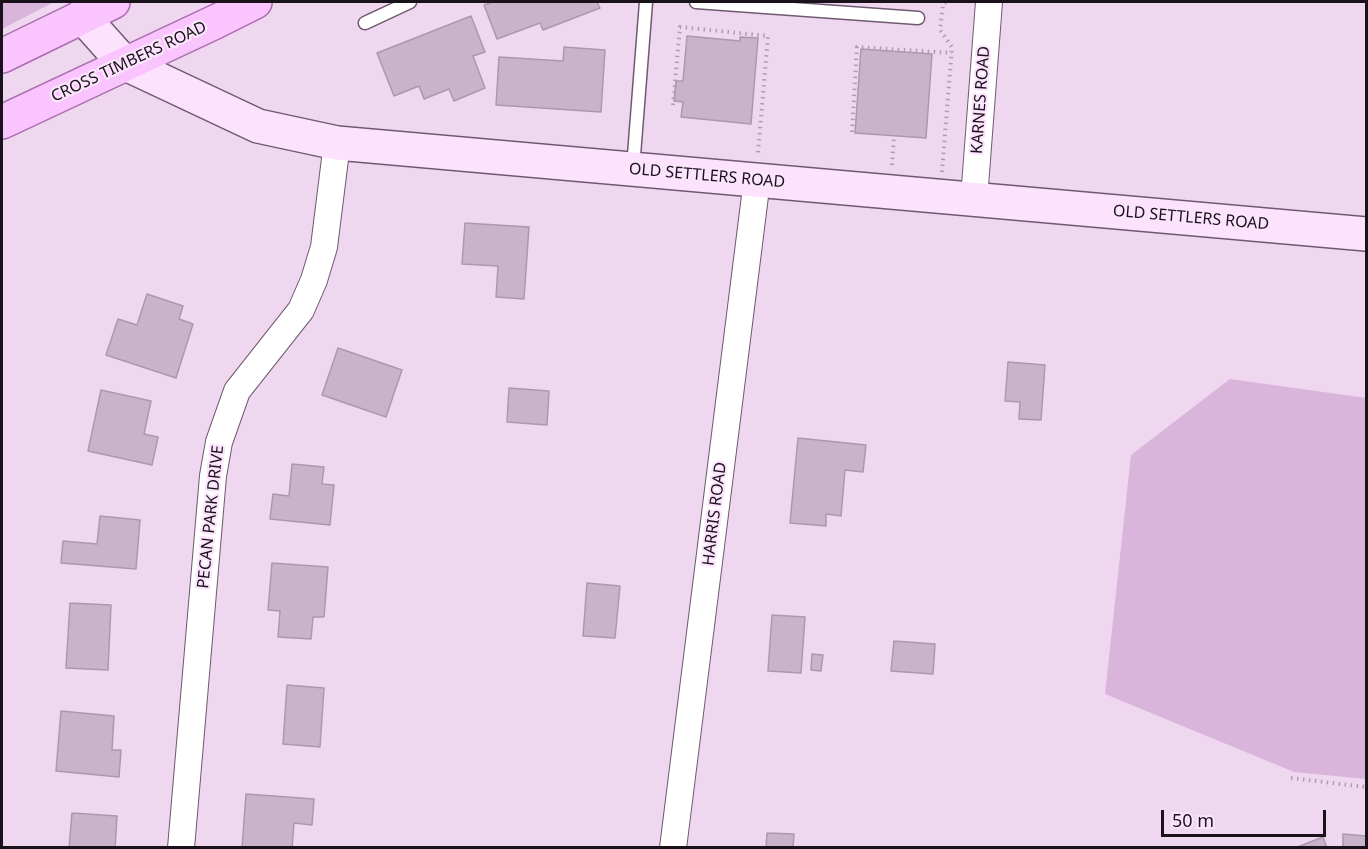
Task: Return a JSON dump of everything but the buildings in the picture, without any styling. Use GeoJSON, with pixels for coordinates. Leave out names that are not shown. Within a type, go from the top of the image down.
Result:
{"type":"FeatureCollection","features":[{"type":"Feature","properties":{"kind":"main road"},"geometry":{"type":"LineString","coordinates":[[2,56],[79,9],[113,2]]}},
{"type":"Feature","properties":{"kind":"main road","name":"CROSS TIMBERS ROAD"},"geometry":{"type":"LineString","coordinates":[[2,122],[255,2]]}},
{"type":"Feature","properties":{"kind":"main road","name":"OLD SETTLERS ROAD"},"geometry":{"type":"LineString","coordinates":[[79,9],[124,63],[258,126],[337,144],[633,169],[757,169],[974,200],[1366,234]]}},
{"type":"Feature","properties":{"kind":"street","name":"KARNES ROAD"},"geometry":{"type":"LineString","coordinates":[[974,200],[989,2]]}},
{"type":"Feature","properties":{"kind":"street","name":"PECAN PARK DRIVE"},"geometry":{"type":"LineString","coordinates":[[181,848],[213,476],[219,442],[237,391],[301,310],[314,280],[324,247],[337,144]]}},
{"type":"Feature","properties":{"kind":"street","name":"HARRIS ROAD"},"geometry":{"type":"LineString","coordinates":[[672,848],[757,169]]}},
{"type":"Feature","properties":{"kind":"lane"},"geometry":{"type":"LineString","coordinates":[[365,23],[410,2]]}},
{"type":"Feature","properties":{"kind":"lane"},"geometry":{"type":"LineString","coordinates":[[633,169],[646,2]]}},
{"type":"Feature","properties":{"kind":"lane"},"geometry":{"type":"LineString","coordinates":[[696,2],[918,18]]}},
{"type":"Feature","properties":{"kind":"path"},"geometry":{"type":"LineString","coordinates":[[942,172],[952,53],[952,47],[940,30],[943,4],[946,2]]}},
{"type":"Feature","properties":{"kind":"path"},"geometry":{"type":"LineString","coordinates":[[673,105],[680,27],[768,36],[757,169]]}},
{"type":"Feature","properties":{"kind":"path"},"geometry":{"type":"LineString","coordinates":[[852,132],[857,47],[952,53]]}},
{"type":"Feature","properties":{"kind":"path"},"geometry":{"type":"LineString","coordinates":[[891,166],[894,136]]}},
{"type":"Feature","properties":{"kind":"path"},"geometry":{"type":"LineString","coordinates":[[1291,778],[1366,787]]}},
{"type":"Feature","properties":{"kind":"shaded area"},"geometry":{"type":"Polygon","coordinates":[[[2,2],[54,2],[2,29],[2,2]]]}},
{"type":"Feature","properties":{"kind":"shaded area"},"geometry":{"type":"Polygon","coordinates":[[[1230,379],[1366,398],[1366,779],[1294,772],[1105,694],[1131,455],[1230,379]]]}}]}
